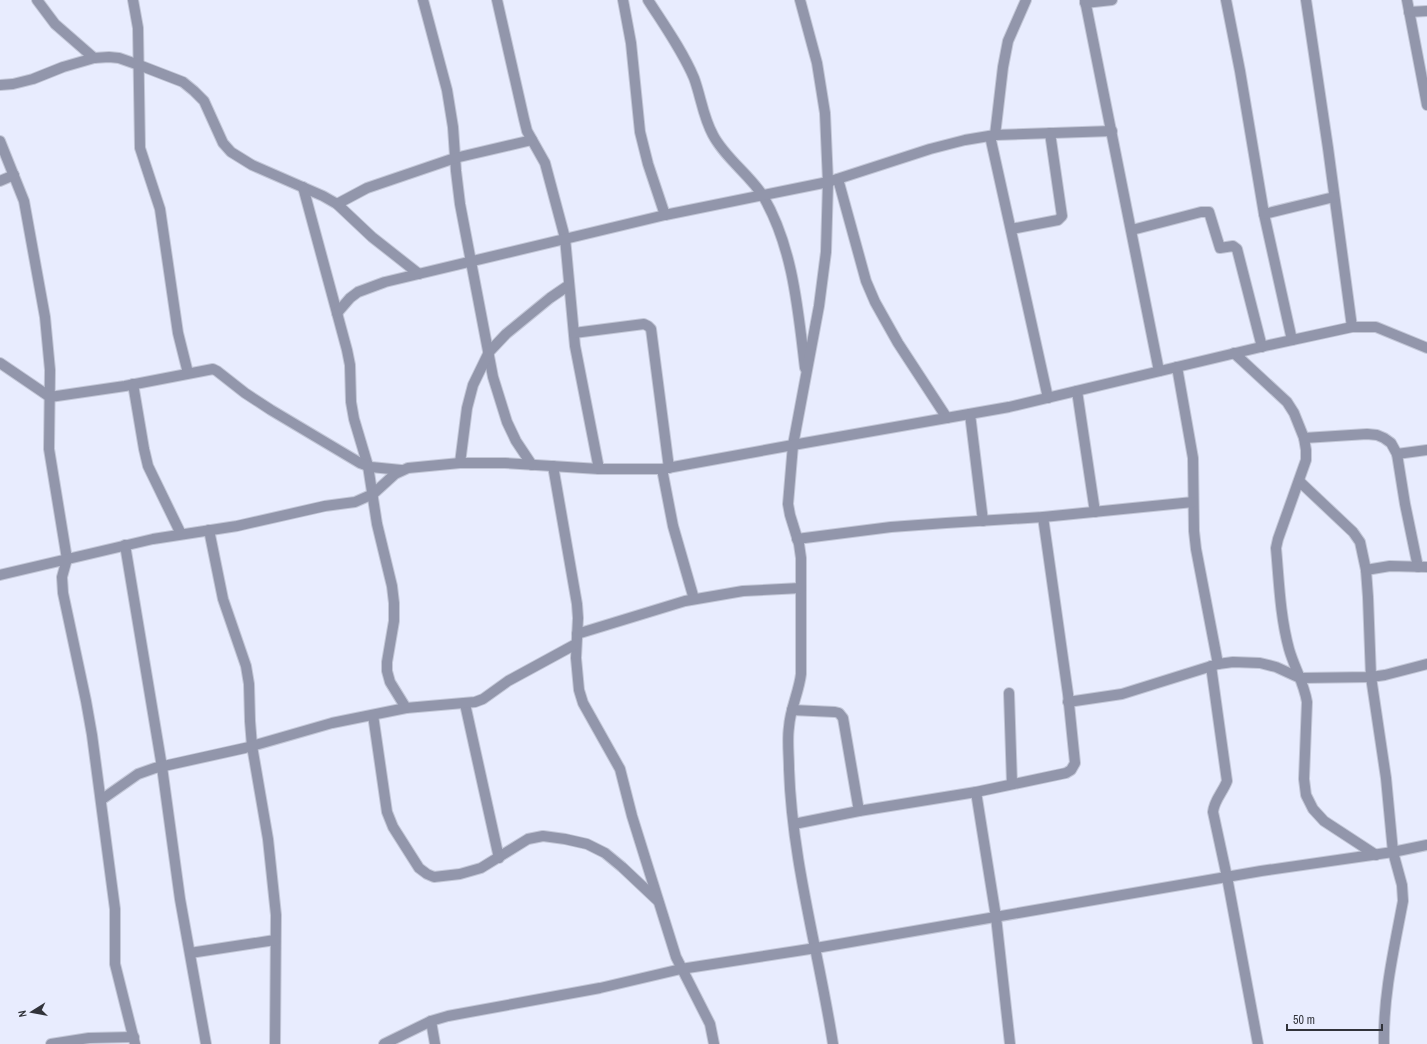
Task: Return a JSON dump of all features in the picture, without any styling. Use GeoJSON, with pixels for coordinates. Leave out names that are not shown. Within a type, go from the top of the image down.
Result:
{"type":"FeatureCollection","features":[{"type":"Feature","properties":{"kind":"street"},"geometry":{"type":"LineString","coordinates":[[37,0],[55,24],[94,58]]}},
{"type":"Feature","properties":{"kind":"street"},"geometry":{"type":"LineString","coordinates":[[133,0],[138,28],[140,148],[164,226],[178,333],[188,373]]}},
{"type":"Feature","properties":{"kind":"street"},"geometry":{"type":"LineString","coordinates":[[423,0],[447,90],[453,127],[460,204],[493,377],[507,422],[516,441],[532,465]]}},
{"type":"Feature","properties":{"kind":"street"},"geometry":{"type":"LineString","coordinates":[[497,0],[527,131],[545,163],[564,238],[574,333],[599,470]]}},
{"type":"Feature","properties":{"kind":"street"},"geometry":{"type":"LineString","coordinates":[[623,0],[630,43],[640,132],[648,164],[665,215]]}},
{"type":"Feature","properties":{"kind":"street"},"geometry":{"type":"LineString","coordinates":[[648,0],[683,54],[694,79],[707,123],[714,137],[762,195],[774,217],[791,271],[797,303],[806,380]]}},
{"type":"Feature","properties":{"kind":"street"},"geometry":{"type":"LineString","coordinates":[[800,0],[817,63],[825,113],[828,182],[824,267],[819,306],[793,445],[788,504],[801,558],[801,674],[800,686],[788,728],[790,790],[794,824],[802,880],[833,1044]]}},
{"type":"Feature","properties":{"kind":"street"},"geometry":{"type":"LineString","coordinates":[[1026,0],[1008,41],[992,136],[1048,398]]}},
{"type":"Feature","properties":{"kind":"street"},"geometry":{"type":"LineString","coordinates":[[1112,0],[1085,2],[1132,230],[1159,371]]}},
{"type":"Feature","properties":{"kind":"street"},"geometry":{"type":"LineString","coordinates":[[1226,0],[1264,214],[1292,340]]}},
{"type":"Feature","properties":{"kind":"street"},"geometry":{"type":"LineString","coordinates":[[1306,0],[1352,327]]}},
{"type":"Feature","properties":{"kind":"street"},"geometry":{"type":"LineString","coordinates":[[1406,0],[1427,105]]}},
{"type":"Feature","properties":{"kind":"street"},"geometry":{"type":"LineString","coordinates":[[1409,12],[1427,10]]}},
{"type":"Feature","properties":{"kind":"street"},"geometry":{"type":"LineString","coordinates":[[0,85],[13,84],[33,79],[63,66],[94,58],[114,58],[139,65],[183,82],[204,101],[223,143],[231,152],[252,165],[323,196],[337,204],[372,237],[419,274]]}},
{"type":"Feature","properties":{"kind":"street"},"geometry":{"type":"LineString","coordinates":[[337,313],[350,298],[358,292],[385,282],[665,215],[828,182],[930,149],[965,140],[992,136],[1112,131]]}},
{"type":"Feature","properties":{"kind":"street"},"geometry":{"type":"LineString","coordinates":[[1011,229],[1058,220],[1062,216],[1050,133]]}},
{"type":"Feature","properties":{"kind":"street"},"geometry":{"type":"LineString","coordinates":[[337,204],[367,188],[455,158],[532,140]]}},
{"type":"Feature","properties":{"kind":"street"},"geometry":{"type":"LineString","coordinates":[[0,141],[24,201],[45,317],[50,370],[49,449],[67,559],[62,577],[63,593],[86,701],[101,800],[115,909],[115,964],[135,1040],[89,1038],[51,1044]]}},
{"type":"Feature","properties":{"kind":"street"},"geometry":{"type":"LineString","coordinates":[[0,181],[14,175]]}},
{"type":"Feature","properties":{"kind":"street"},"geometry":{"type":"LineString","coordinates":[[838,179],[866,281],[875,302],[898,343],[947,418]]}},
{"type":"Feature","properties":{"kind":"street"},"geometry":{"type":"LineString","coordinates":[[303,187],[350,365],[351,402],[354,419],[368,466],[377,524],[392,586],[394,621],[387,662],[387,671],[390,682],[406,708]]}},
{"type":"Feature","properties":{"kind":"street"},"geometry":{"type":"LineString","coordinates":[[1264,214],[1334,197]]}},
{"type":"Feature","properties":{"kind":"street"},"geometry":{"type":"LineString","coordinates":[[1132,230],[1201,212],[1210,212],[1220,248],[1233,246],[1237,250],[1262,347]]}},
{"type":"Feature","properties":{"kind":"street"},"geometry":{"type":"LineString","coordinates":[[460,463],[467,408],[473,385],[489,352],[506,334],[569,284]]}},
{"type":"Feature","properties":{"kind":"street"},"geometry":{"type":"LineString","coordinates":[[574,333],[644,324],[651,329],[673,526],[694,599]]}},
{"type":"Feature","properties":{"kind":"street"},"geometry":{"type":"LineString","coordinates":[[0,363],[50,397],[133,384],[213,369],[271,410],[360,463],[368,466],[401,470],[460,463],[552,466],[599,470],[666,468],[1009,407],[1234,353],[1352,327],[1376,327],[1427,348]]}},
{"type":"Feature","properties":{"kind":"street"},"geometry":{"type":"LineString","coordinates":[[1234,353],[1287,402],[1294,413],[1304,438],[1306,450],[1306,460],[1276,548],[1284,627],[1289,650],[1305,691],[1307,702],[1304,779],[1306,795],[1313,809],[1324,821],[1376,855]]}},
{"type":"Feature","properties":{"kind":"street"},"geometry":{"type":"LineString","coordinates":[[1178,367],[1193,458],[1193,502],[1196,549],[1215,665],[1227,780],[1216,802],[1213,812],[1227,877],[1258,1044]]}},
{"type":"Feature","properties":{"kind":"street"},"geometry":{"type":"LineString","coordinates":[[133,384],[148,466],[181,534]]}},
{"type":"Feature","properties":{"kind":"street"},"geometry":{"type":"LineString","coordinates":[[1077,391],[1096,512]]}},
{"type":"Feature","properties":{"kind":"street"},"geometry":{"type":"LineString","coordinates":[[970,414],[983,521]]}},
{"type":"Feature","properties":{"kind":"street"},"geometry":{"type":"LineString","coordinates":[[1304,438],[1367,434],[1377,435],[1391,442],[1397,454],[1405,504],[1422,567],[1390,566],[1366,570]]}},
{"type":"Feature","properties":{"kind":"street"},"geometry":{"type":"LineString","coordinates":[[1397,454],[1427,450]]}},
{"type":"Feature","properties":{"kind":"street"},"geometry":{"type":"LineString","coordinates":[[552,466],[578,618],[576,658],[583,703],[620,769],[632,816],[676,957],[710,1024],[714,1044]]}},
{"type":"Feature","properties":{"kind":"street"},"geometry":{"type":"LineString","coordinates":[[0,576],[153,539],[238,526],[325,506],[356,502],[373,494],[401,470]]}},
{"type":"Feature","properties":{"kind":"street"},"geometry":{"type":"LineString","coordinates":[[1299,481],[1353,532],[1360,542],[1366,570],[1371,678],[1386,778],[1393,852],[1402,885],[1403,901],[1386,995],[1383,1024],[1384,1044]]}},
{"type":"Feature","properties":{"kind":"street"},"geometry":{"type":"LineString","coordinates":[[797,539],[891,527],[1043,517],[1193,502]]}},
{"type":"Feature","properties":{"kind":"street"},"geometry":{"type":"LineString","coordinates":[[794,824],[859,811],[976,792],[1066,773],[1074,767],[1076,763],[1043,517]]}},
{"type":"Feature","properties":{"kind":"street"},"geometry":{"type":"LineString","coordinates":[[209,530],[223,599],[247,672],[249,684],[252,746],[268,839],[276,915],[275,1044]]}},
{"type":"Feature","properties":{"kind":"street"},"geometry":{"type":"LineString","coordinates":[[125,545],[162,767],[178,886],[206,1044]]}},
{"type":"Feature","properties":{"kind":"street"},"geometry":{"type":"LineString","coordinates":[[101,800],[138,774],[162,767],[252,746],[332,723],[406,708],[476,702],[577,639],[654,610],[694,599],[743,591],[801,588]]}},
{"type":"Feature","properties":{"kind":"street"},"geometry":{"type":"LineString","coordinates":[[1068,702],[1122,694],[1215,665],[1233,662],[1260,663],[1276,667],[1300,678],[1371,678],[1427,664]]}},
{"type":"Feature","properties":{"kind":"street"},"geometry":{"type":"LineString","coordinates":[[1009,694],[1012,784]]}},
{"type":"Feature","properties":{"kind":"street"},"geometry":{"type":"LineString","coordinates":[[465,704],[499,858]]}},
{"type":"Feature","properties":{"kind":"street"},"geometry":{"type":"LineString","coordinates":[[792,710],[835,712],[839,713],[843,718],[859,811]]}},
{"type":"Feature","properties":{"kind":"street"},"geometry":{"type":"LineString","coordinates":[[373,715],[387,812],[393,827],[418,868],[427,874],[434,877],[460,874],[481,868],[528,839],[543,836],[587,844],[605,854],[622,867],[658,901]]}},
{"type":"Feature","properties":{"kind":"street"},"geometry":{"type":"LineString","coordinates":[[976,792],[996,917],[1010,1044]]}},
{"type":"Feature","properties":{"kind":"street"},"geometry":{"type":"LineString","coordinates":[[384,1044],[431,1021],[448,1016],[600,988],[681,969],[816,948],[1227,877],[1376,855],[1427,845]]}},
{"type":"Feature","properties":{"kind":"street"},"geometry":{"type":"LineString","coordinates":[[190,953],[275,940]]}},
{"type":"Feature","properties":{"kind":"street"},"geometry":{"type":"LineString","coordinates":[[431,1021],[435,1044]]}}]}
